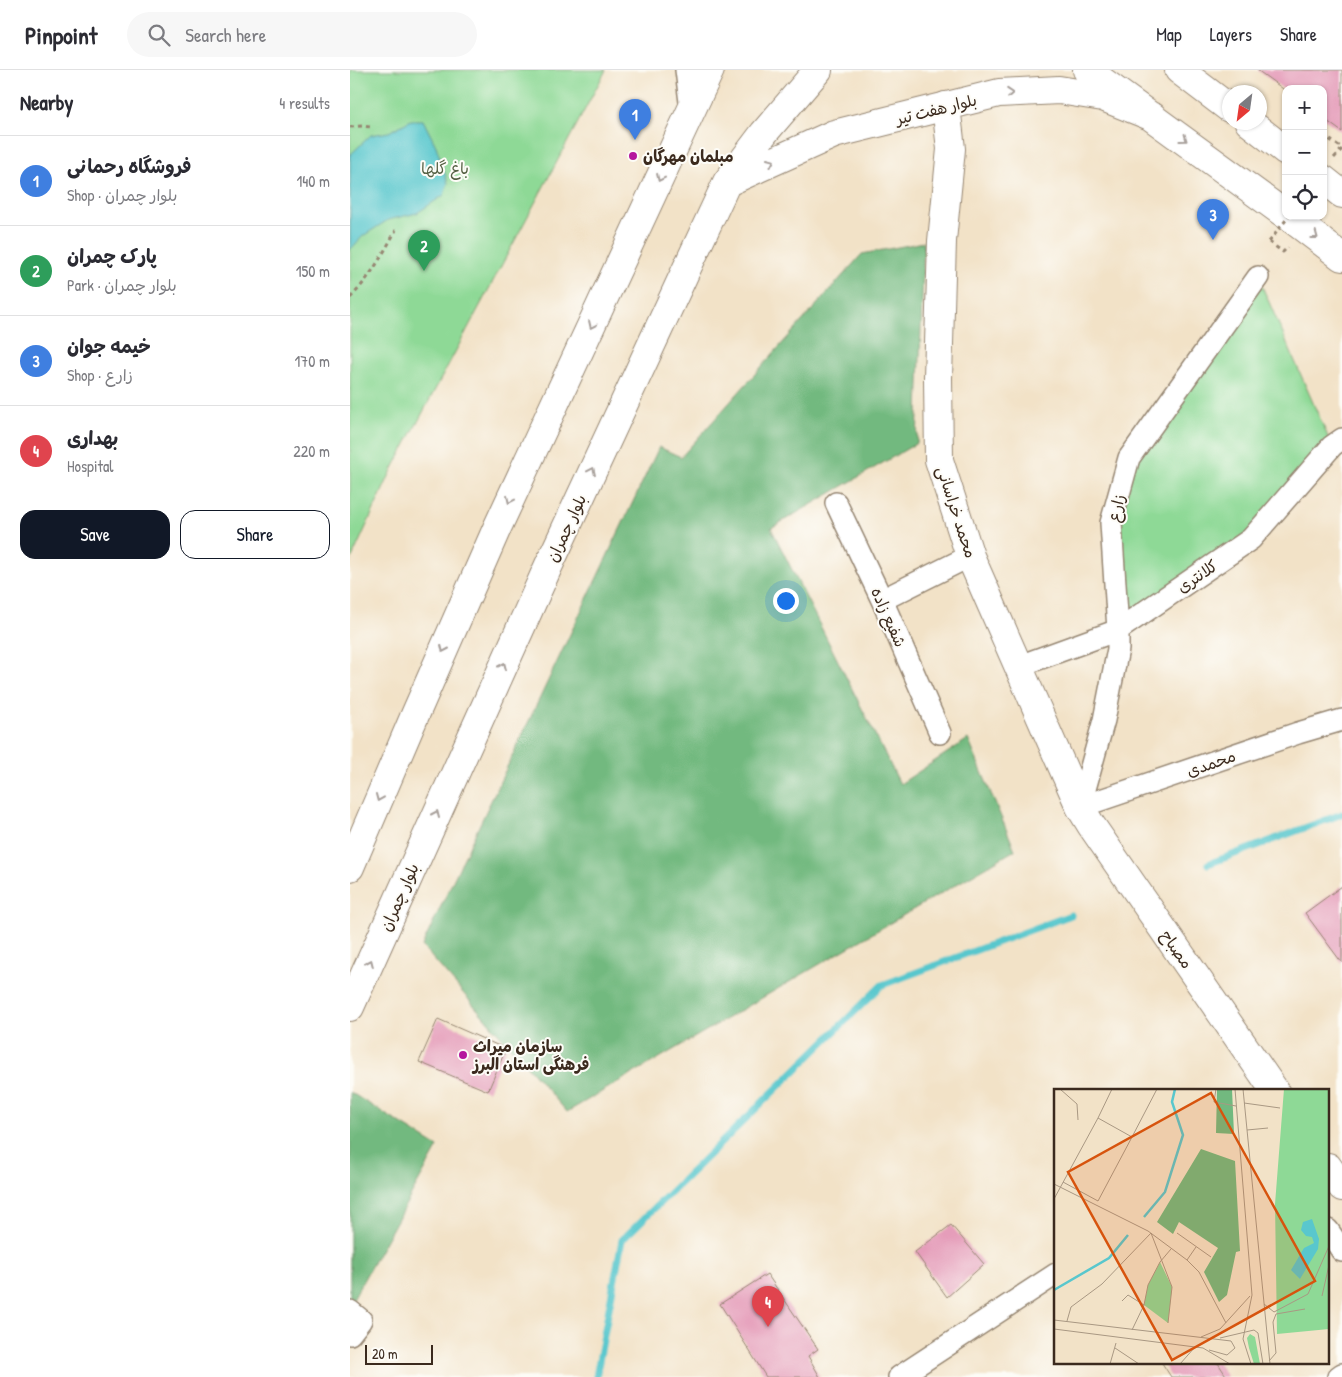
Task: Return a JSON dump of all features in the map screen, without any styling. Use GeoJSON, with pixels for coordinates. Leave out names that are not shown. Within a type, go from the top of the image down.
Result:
{"type":"FeatureCollection","features":[{"type":"Feature","properties":{"kind":"main road"},"geometry":{"type":"LineString","coordinates":[[350,867],[497,528],[710,70]]}},
{"type":"Feature","properties":{"kind":"main road","name":"بلوار چمران"},"geometry":{"type":"LineString","coordinates":[[350,1007],[548,567],[727,182],[764,133],[818,70]]}},
{"type":"Feature","properties":{"kind":"main road","name":"بلوار هفت تیر"},"geometry":{"type":"LineString","coordinates":[[1087,70],[1282,212]]}},
{"type":"Feature","properties":{"kind":"main road"},"geometry":{"type":"LineString","coordinates":[[1183,71],[1222,102]]}},
{"type":"Feature","properties":{"kind":"main road","name":"بلوار هفت تیر"},"geometry":{"type":"LineString","coordinates":[[727,182],[834,134],[999,93],[1059,90],[1103,97],[1153,117]]}},
{"type":"Feature","properties":{"kind":"main road","name":"محمد خراسانی"},"geometry":{"type":"LineString","coordinates":[[946,106],[951,149],[942,241],[938,378],[939,460],[970,556],[1080,807]]}},
{"type":"Feature","properties":{"kind":"main road"},"geometry":{"type":"LineString","coordinates":[[1258,130],[1282,148]]}},
{"type":"Feature","properties":{"kind":"main road"},"geometry":{"type":"LineString","coordinates":[[1327,182],[1342,194]]}},
{"type":"Feature","properties":{"kind":"main road","name":"بلوار هفت تیر"},"geometry":{"type":"LineString","coordinates":[[1292,220],[1342,257]]}},
{"type":"Feature","properties":{"kind":"main road","name":"مصباح"},"geometry":{"type":"LineString","coordinates":[[1080,807],[1274,1089]]}},
{"type":"Feature","properties":{"kind":"main road"},"geometry":{"type":"LineString","coordinates":[[1329,1168],[1342,1187]]}},
{"type":"Feature","properties":{"kind":"street"},"geometry":{"type":"LineString","coordinates":[[686,70],[692,110]]}},
{"type":"Feature","properties":{"kind":"street","name":"زارع"},"geometry":{"type":"LineString","coordinates":[[1080,807],[1104,720],[1118,649],[1110,523],[1129,458],[1258,277]]}},
{"type":"Feature","properties":{"kind":"street","name":"کلانتری"},"geometry":{"type":"LineString","coordinates":[[1019,666],[1118,630],[1251,539],[1339,448]]}},
{"type":"Feature","properties":{"kind":"street","name":"شفیع زاده"},"geometry":{"type":"LineString","coordinates":[[836,503],[882,600],[940,733]]}},
{"type":"Feature","properties":{"kind":"street"},"geometry":{"type":"LineString","coordinates":[[882,600],[970,556]]}},
{"type":"Feature","properties":{"kind":"street","name":"محمدی"},"geometry":{"type":"LineString","coordinates":[[1080,807],[1342,720]]}},
{"type":"Feature","properties":{"kind":"street"},"geometry":{"type":"LineString","coordinates":[[1329,1232],[1342,1251]]}},
{"type":"Feature","properties":{"kind":"street"},"geometry":{"type":"LineString","coordinates":[[899,1377],[1054,1275]]}},
{"type":"Feature","properties":{"kind":"street"},"geometry":{"type":"LineString","coordinates":[[350,1311],[361,1320],[350,1334]]}},
{"type":"Feature","properties":{"kind":"street"},"geometry":{"type":"LineString","coordinates":[[1338,1377],[1342,1374]]}},
{"type":"Feature","properties":{"kind":"path"},"geometry":{"type":"LineString","coordinates":[[350,127],[362,126],[371,128]]}},
{"type":"Feature","properties":{"kind":"path"},"geometry":{"type":"LineString","coordinates":[[1327,138],[1342,148]]}},
{"type":"Feature","properties":{"kind":"path"},"geometry":{"type":"LineString","coordinates":[[1283,252],[1268,242],[1284,220]]}},
{"type":"Feature","properties":{"kind":"path"},"geometry":{"type":"LineString","coordinates":[[350,298],[360,288],[377,264],[396,230]]}},
{"type":"Feature","properties":{"kind":"green space","name":"باغ گلها"},"geometry":{"type":"Polygon","coordinates":[[[350,70],[606,70],[391,472],[350,562],[350,70]]]}},
{"type":"Feature","properties":{"kind":"green space"},"geometry":{"type":"Polygon","coordinates":[[[924,242],[917,443],[771,528],[900,784],[968,739],[1015,850],[567,1112],[422,946],[659,447],[681,457],[862,254],[924,242]]]}},
{"type":"Feature","properties":{"kind":"green space"},"geometry":{"type":"Polygon","coordinates":[[[1258,277],[1332,446],[1251,539],[1118,630],[1111,523],[1129,458],[1258,277]]]}},
{"type":"Feature","properties":{"kind":"green space"},"geometry":{"type":"Polygon","coordinates":[[[350,1092],[438,1147],[350,1304],[350,1092]]]}},
{"type":"Feature","properties":{"kind":"water"},"geometry":{"type":"Polygon","coordinates":[[[411,120],[423,120],[436,146],[448,183],[444,195],[417,213],[388,220],[363,236],[350,250],[350,155],[371,135],[389,132],[411,120]]]}},
{"type":"Feature","properties":{"kind":"building"},"geometry":{"type":"Polygon","coordinates":[[[1257,70],[1342,70],[1342,132],[1327,121],[1327,85],[1282,85],[1282,88],[1257,70]]]}},
{"type":"Feature","properties":{"kind":"building"},"geometry":{"type":"Polygon","coordinates":[[[1342,886],[1342,963],[1305,913],[1342,886]]]}},
{"type":"Feature","properties":{"kind":"building","name":"سازمان میراث فرهنگی استان البرز"},"geometry":{"type":"Polygon","coordinates":[[[438,1019],[506,1049],[488,1091],[419,1062],[438,1019]]]}},
{"type":"Feature","properties":{"kind":"building"},"geometry":{"type":"Polygon","coordinates":[[[951,1225],[984,1264],[947,1297],[915,1252],[951,1225]]]}},
{"type":"Feature","properties":{"kind":"building"},"geometry":{"type":"Polygon","coordinates":[[[767,1274],[818,1349],[808,1356],[820,1377],[766,1377],[720,1304],[767,1274]]]}},
{"type":"Feature","properties":{"kind":"building"},"geometry":{"type":"Polygon","coordinates":[[[1163,1364],[1219,1364],[1227,1377],[1171,1377],[1163,1364]]]}},
{"type":"Feature","properties":{"kind":"waterway"},"geometry":{"type":"LineString","coordinates":[[1208,864],[1342,814]]}},
{"type":"Feature","properties":{"kind":"waterway"},"geometry":{"type":"LineString","coordinates":[[596,1377],[622,1240],[882,985],[1071,915]]}},
{"type":"Feature","properties":{"kind":"place","name":"فروشگاه رحمانی"},"geometry":{"type":"Point","coordinates":[635,140]}},
{"type":"Feature","properties":{"kind":"place","name":"مبلمان مهرگان"},"geometry":{"type":"Point","coordinates":[633,156]}},
{"type":"Feature","properties":{"kind":"place","name":"خیمه جوان"},"geometry":{"type":"Point","coordinates":[1213,240]}},
{"type":"Feature","properties":{"kind":"place","name":"پارک چمران"},"geometry":{"type":"Point","coordinates":[424,271]}},
{"type":"Feature","properties":{"kind":"place","name":"سازمان میراث فرهنگی استان البرز"},"geometry":{"type":"Point","coordinates":[463,1055]}},
{"type":"Feature","properties":{"kind":"place","name":"بهداری"},"geometry":{"type":"Point","coordinates":[768,1327]}}]}
